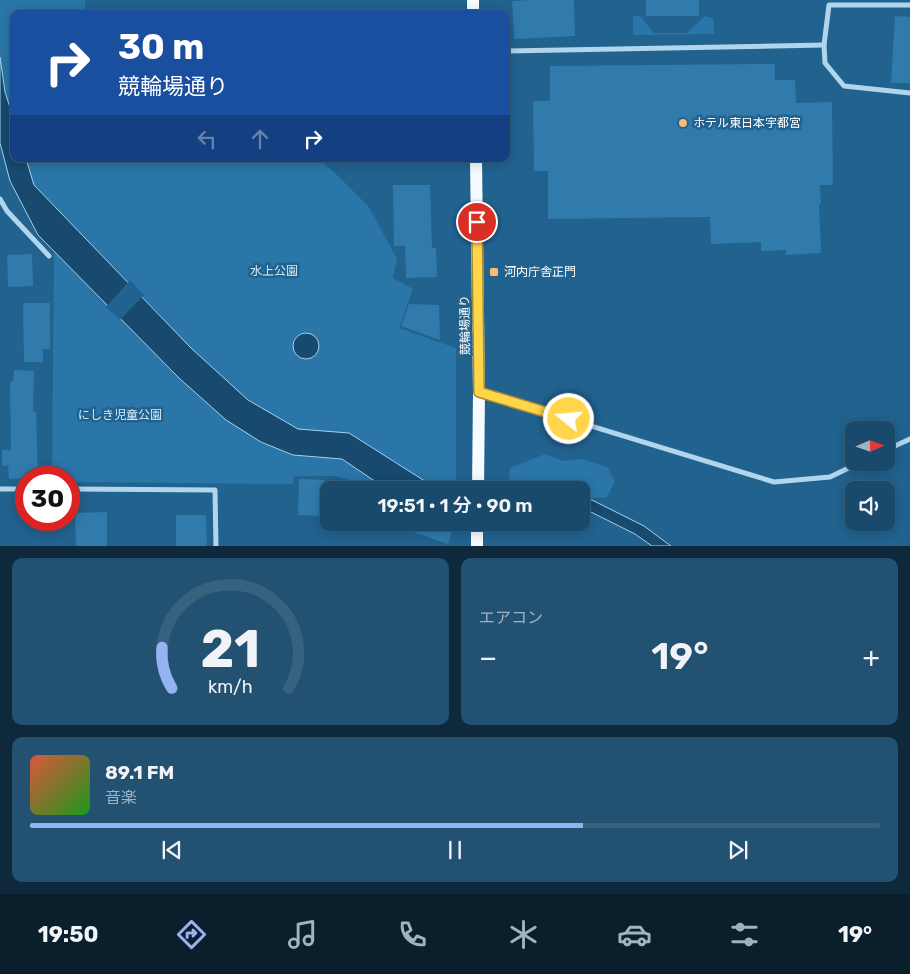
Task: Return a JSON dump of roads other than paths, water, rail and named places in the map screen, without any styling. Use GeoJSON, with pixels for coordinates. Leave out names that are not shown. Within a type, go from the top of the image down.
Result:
{"type":"FeatureCollection","features":[{"type":"Feature","properties":{"kind":"main road","name":"競輪場通り"},"geometry":{"type":"LineString","coordinates":[[476,162],[479,392],[478,481]]}},
{"type":"Feature","properties":{"kind":"main road"},"geometry":{"type":"LineString","coordinates":[[477,531],[477,546]]}},
{"type":"Feature","properties":{"kind":"street"},"geometry":{"type":"LineString","coordinates":[[910,6],[829,5],[824,45],[825,63],[844,86],[910,93]]}},
{"type":"Feature","properties":{"kind":"street"},"geometry":{"type":"LineString","coordinates":[[510,51],[824,45]]}},
{"type":"Feature","properties":{"kind":"street"},"geometry":{"type":"LineString","coordinates":[[0,199],[7,211],[49,256]]}},
{"type":"Feature","properties":{"kind":"street"},"geometry":{"type":"LineString","coordinates":[[479,392],[774,482],[830,477],[845,470]]}},
{"type":"Feature","properties":{"kind":"street"},"geometry":{"type":"LineString","coordinates":[[895,446],[910,439]]}},
{"type":"Feature","properties":{"kind":"street"},"geometry":{"type":"LineString","coordinates":[[0,489],[15,489]]}},
{"type":"Feature","properties":{"kind":"street"},"geometry":{"type":"LineString","coordinates":[[80,489],[215,490],[216,546]]}},
{"type":"Feature","properties":{"kind":"place","name":"ホテル東日本宇都宮"},"geometry":{"type":"Point","coordinates":[683,123]}},
{"type":"Feature","properties":{"kind":"place","name":"河内庁舎正門"},"geometry":{"type":"Point","coordinates":[494,272]}},
{"type":"Feature","properties":{"kind":"park label","name":"水上公園"},"geometry":{"type":"Point","coordinates":[274,271]}},
{"type":"Feature","properties":{"kind":"park label","name":"にしき児童公園"},"geometry":{"type":"Point","coordinates":[120,415]}}]}
